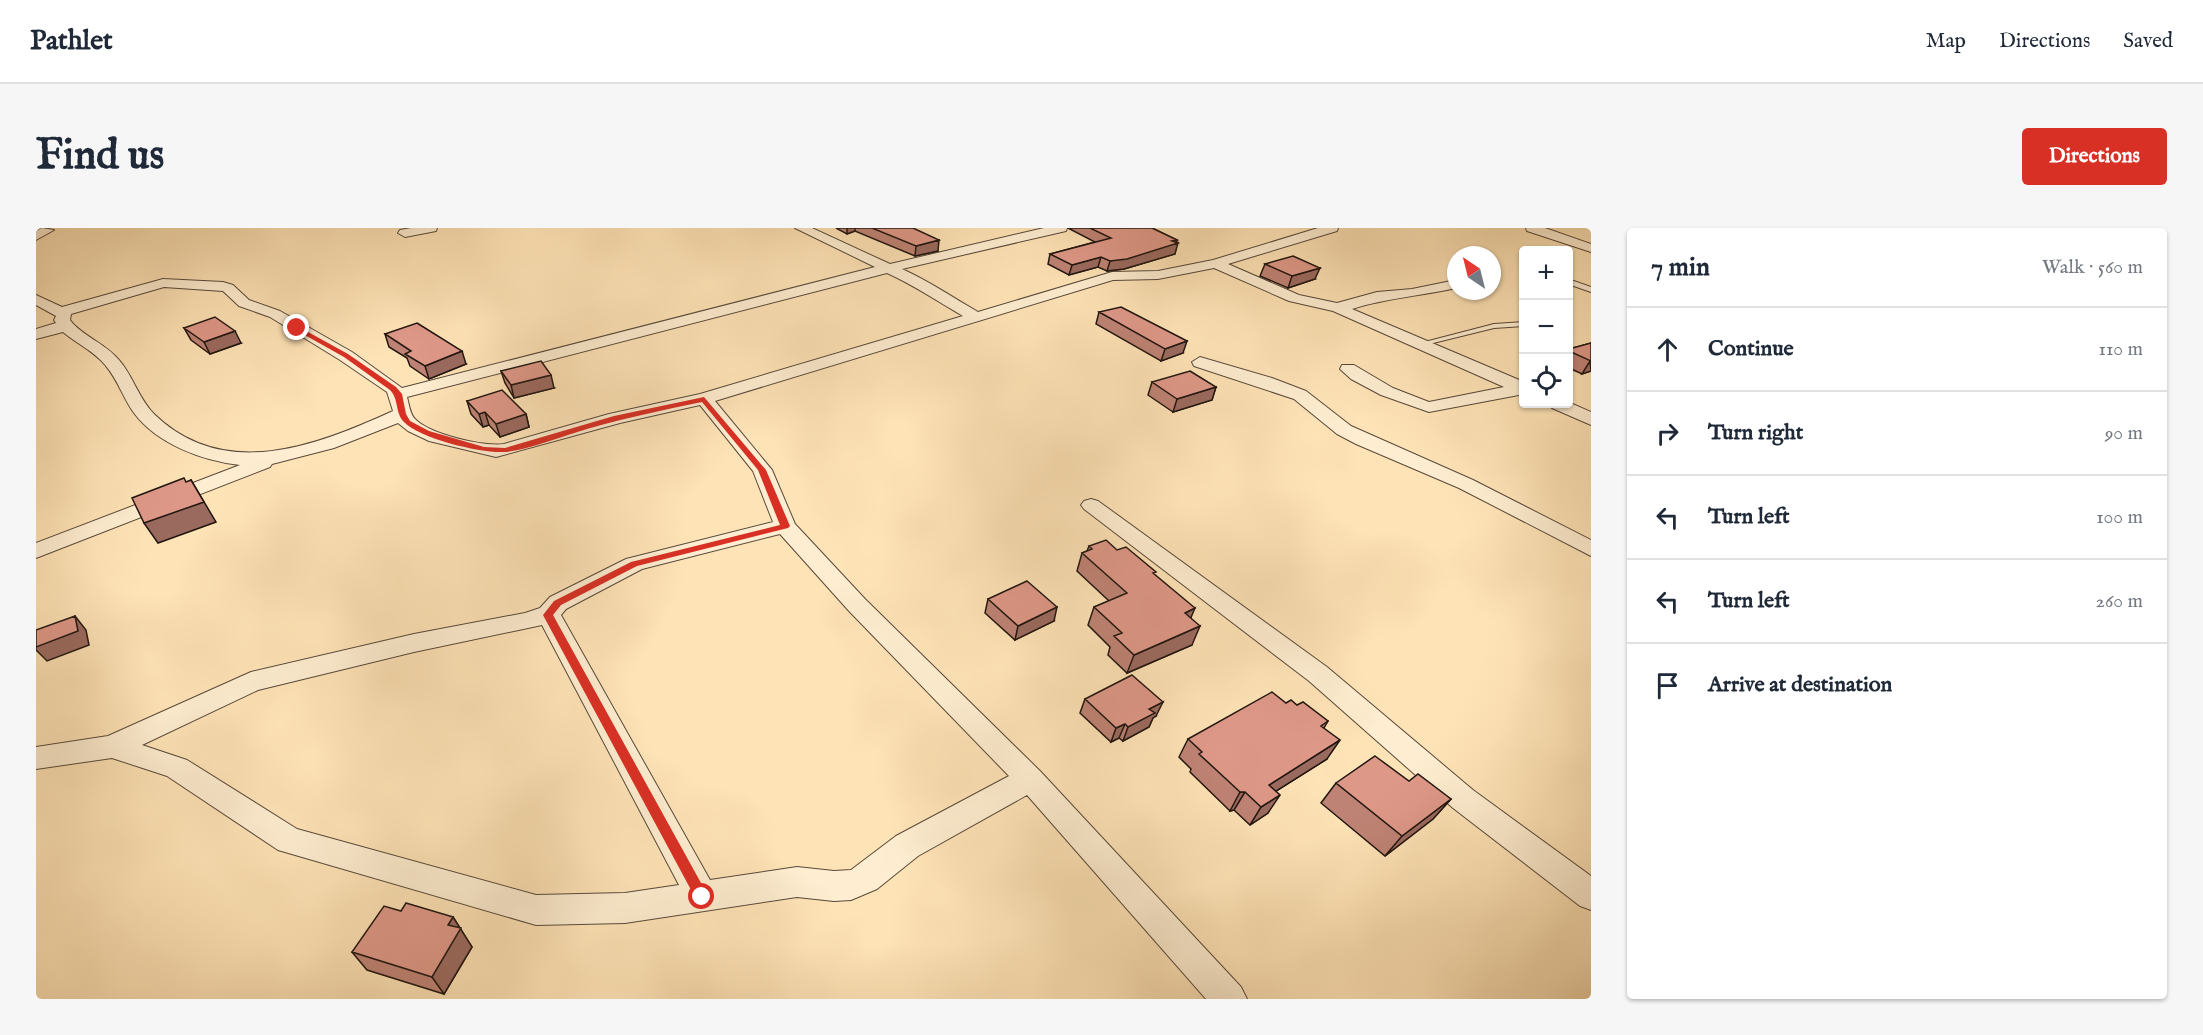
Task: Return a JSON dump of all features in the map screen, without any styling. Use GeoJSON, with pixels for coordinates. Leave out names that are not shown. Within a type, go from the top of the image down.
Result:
{"type":"FeatureCollection","features":[{"type":"Feature","properties":{"kind":"street"},"geometry":{"type":"LineString","coordinates":[[36,236],[48,231],[43,228]]}},
{"type":"Feature","properties":{"kind":"street"},"geometry":{"type":"LineString","coordinates":[[405,232],[431,228]]}},
{"type":"Feature","properties":{"kind":"street"},"geometry":{"type":"LineString","coordinates":[[801,228],[925,285],[942,298],[976,316]]}},
{"type":"Feature","properties":{"kind":"street"},"geometry":{"type":"LineString","coordinates":[[398,394],[889,268],[1061,228]]}},
{"type":"Feature","properties":{"kind":"street"},"geometry":{"type":"LineString","coordinates":[[36,334],[63,319],[163,283],[223,286],[244,303],[275,314],[346,356],[398,394],[402,414],[408,422],[427,433],[496,451],[616,418],[704,399],[1112,276],[1158,275],[1215,264],[1332,228]]}},
{"type":"Feature","properties":{"kind":"street"},"geometry":{"type":"LineString","coordinates":[[1532,228],[1591,248]]}},
{"type":"Feature","properties":{"kind":"street"},"geometry":{"type":"LineString","coordinates":[[1550,234],[1568,228]]}},
{"type":"Feature","properties":{"kind":"street"},"geometry":{"type":"LineString","coordinates":[[993,232],[1013,240]]}},
{"type":"Feature","properties":{"kind":"street"},"geometry":{"type":"LineString","coordinates":[[1215,264],[1294,298],[1338,308],[1519,387]]}},
{"type":"Feature","properties":{"kind":"street"},"geometry":{"type":"LineString","coordinates":[[1338,308],[1377,296],[1412,293],[1447,286]]}},
{"type":"Feature","properties":{"kind":"street"},"geometry":{"type":"LineString","coordinates":[[36,299],[100,349],[104,357],[114,364],[148,419],[189,445],[241,459],[279,456]]}},
{"type":"Feature","properties":{"kind":"street"},"geometry":{"type":"LineString","coordinates":[[1200,362],[1266,381],[1300,395],[1344,430],[1466,484],[1591,549]]}},
{"type":"Feature","properties":{"kind":"street"},"geometry":{"type":"LineString","coordinates":[[1347,369],[1370,384],[1429,407],[1519,390]]}},
{"type":"Feature","properties":{"kind":"street"},"geometry":{"type":"LineString","coordinates":[[704,399],[762,470],[785,526],[857,605],[1030,779],[1230,999]]}},
{"type":"Feature","properties":{"kind":"street"},"geometry":{"type":"LineString","coordinates":[[1567,408],[1591,419]]}},
{"type":"Feature","properties":{"kind":"street"},"geometry":{"type":"LineString","coordinates":[[36,551],[279,456],[349,435],[402,414]]}},
{"type":"Feature","properties":{"kind":"street"},"geometry":{"type":"LineString","coordinates":[[1091,505],[1318,674],[1463,799],[1591,895]]}},
{"type":"Feature","properties":{"kind":"street"},"geometry":{"type":"LineString","coordinates":[[36,758],[112,747],[252,682],[414,643],[548,615],[558,603],[634,564],[785,526]]}},
{"type":"Feature","properties":{"kind":"street"},"geometry":{"type":"LineString","coordinates":[[548,615],[702,897]]}},
{"type":"Feature","properties":{"kind":"street"},"geometry":{"type":"LineString","coordinates":[[112,747],[177,768],[289,840],[536,910],[625,908],[797,882],[834,886],[851,885],[866,879],[907,846],[1030,779]]}},
{"type":"Feature","properties":{"kind":"lane"},"geometry":{"type":"LineString","coordinates":[[1573,283],[1591,290]]}},
{"type":"Feature","properties":{"kind":"lane"},"geometry":{"type":"LineString","coordinates":[[1421,344],[1494,326],[1519,324]]}},
{"type":"Feature","properties":{"kind":"building"},"geometry":{"type":"Polygon","coordinates":[[[872,228],[913,228],[939,240],[916,246],[872,228]]]}},
{"type":"Feature","properties":{"kind":"building"},"geometry":{"type":"Polygon","coordinates":[[[1090,228],[1152,228],[1177,240],[1172,241],[1178,243],[1127,259],[1110,261],[1101,257],[1072,265],[1050,254],[1111,238],[1090,228]]]}},
{"type":"Feature","properties":{"kind":"building"},"geometry":{"type":"Polygon","coordinates":[[[1293,256],[1320,268],[1292,276],[1265,264],[1293,256]]]}},
{"type":"Feature","properties":{"kind":"building"},"geometry":{"type":"Polygon","coordinates":[[[1121,307],[1187,341],[1165,349],[1099,312],[1121,307]]]}},
{"type":"Feature","properties":{"kind":"building"},"geometry":{"type":"Polygon","coordinates":[[[215,317],[235,331],[204,342],[184,328],[215,317]]]}},
{"type":"Feature","properties":{"kind":"building"},"geometry":{"type":"Polygon","coordinates":[[[417,323],[462,351],[425,366],[405,354],[411,351],[385,334],[417,323]]]}},
{"type":"Feature","properties":{"kind":"building"},"geometry":{"type":"Polygon","coordinates":[[[1591,343],[1591,361],[1573,353],[1573,348],[1591,343]]]}},
{"type":"Feature","properties":{"kind":"building"},"geometry":{"type":"Polygon","coordinates":[[[541,361],[551,375],[511,385],[501,371],[541,361]]]}},
{"type":"Feature","properties":{"kind":"building"},"geometry":{"type":"Polygon","coordinates":[[[1190,371],[1216,387],[1177,399],[1152,382],[1190,371]]]}},
{"type":"Feature","properties":{"kind":"building"},"geometry":{"type":"Polygon","coordinates":[[[502,390],[526,414],[496,424],[485,412],[479,414],[467,401],[502,390]]]}},
{"type":"Feature","properties":{"kind":"building"},"geometry":{"type":"Polygon","coordinates":[[[184,478],[186,482],[191,480],[204,502],[144,523],[132,498],[184,478]]]}},
{"type":"Feature","properties":{"kind":"building"},"geometry":{"type":"Polygon","coordinates":[[[1106,540],[1117,550],[1126,547],[1156,572],[1153,573],[1195,608],[1185,613],[1200,626],[1134,655],[1114,636],[1122,633],[1094,607],[1127,593],[1082,553],[1092,549],[1089,546],[1106,540]]]}},
{"type":"Feature","properties":{"kind":"building"},"geometry":{"type":"Polygon","coordinates":[[[1027,581],[1057,607],[1018,626],[988,599],[1027,581]]]}},
{"type":"Feature","properties":{"kind":"building"},"geometry":{"type":"Polygon","coordinates":[[[75,616],[78,631],[36,647],[36,630],[75,616]]]}},
{"type":"Feature","properties":{"kind":"building"},"geometry":{"type":"Polygon","coordinates":[[[1132,675],[1163,702],[1149,709],[1155,713],[1128,727],[1125,724],[1116,728],[1085,699],[1132,675]]]}},
{"type":"Feature","properties":{"kind":"building"},"geometry":{"type":"Polygon","coordinates":[[[1272,692],[1286,703],[1291,700],[1297,705],[1303,702],[1328,721],[1321,726],[1340,740],[1269,785],[1280,795],[1261,807],[1245,792],[1240,792],[1199,754],[1202,752],[1188,739],[1272,692]]]}},
{"type":"Feature","properties":{"kind":"building"},"geometry":{"type":"Polygon","coordinates":[[[1375,756],[1409,781],[1418,774],[1451,799],[1402,836],[1336,783],[1375,756]]]}},
{"type":"Feature","properties":{"kind":"building"},"geometry":{"type":"Polygon","coordinates":[[[406,903],[453,917],[448,925],[461,928],[432,977],[352,952],[384,906],[401,911],[406,903]]]}},
{"type":"Feature","properties":{"kind":"route"},"geometry":{"type":"LineString","coordinates":[[297,328],[346,356],[393,388],[400,399],[402,414],[408,422],[427,433],[484,449],[506,450],[616,418],[704,399],[762,470],[785,526],[634,564],[558,603],[548,615],[702,897]]}}]}
